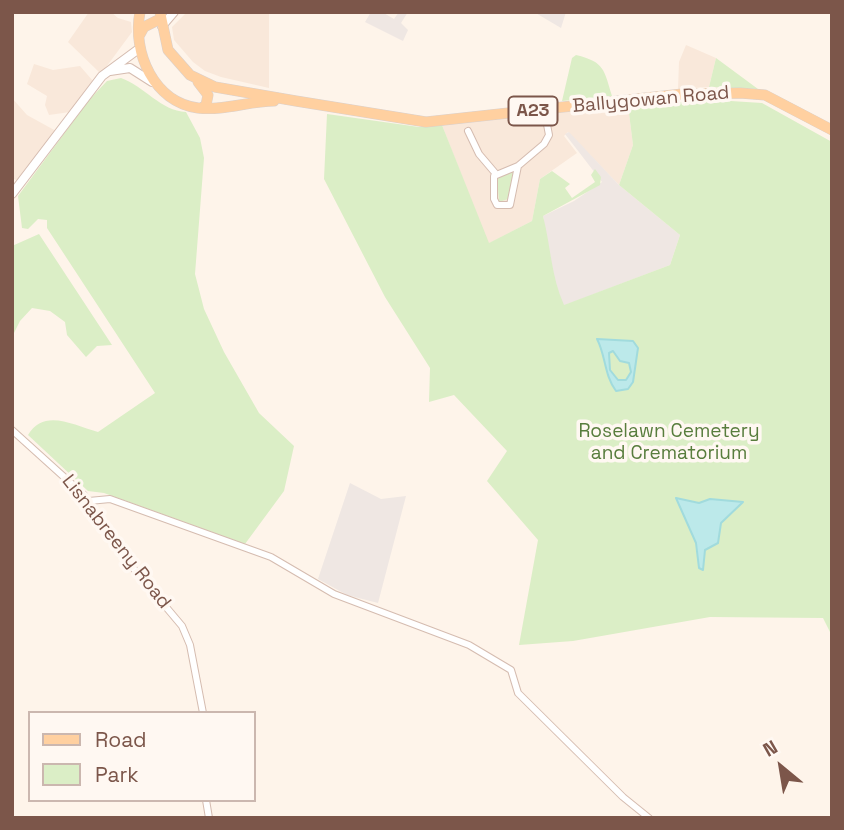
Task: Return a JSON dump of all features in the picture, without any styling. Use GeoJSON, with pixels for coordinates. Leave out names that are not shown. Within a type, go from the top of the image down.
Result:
{"type":"FeatureCollection","features":[{"type":"Feature","properties":{"kind":"main road"},"geometry":{"type":"LineString","coordinates":[[140,12],[140,48],[157,86]]}},
{"type":"Feature","properties":{"kind":"main road"},"geometry":{"type":"LineString","coordinates":[[139,37],[144,27],[160,19],[173,58],[208,95],[206,105],[202,108]]}},
{"type":"Feature","properties":{"kind":"main road","name":"Ballygowan Road"},"geometry":{"type":"LineString","coordinates":[[190,75],[215,86],[426,122],[682,94],[765,95],[832,130]]}},
{"type":"Feature","properties":{"kind":"main road","name":"Ballygowan Road"},"geometry":{"type":"LineString","coordinates":[[157,86],[170,97],[202,108],[296,101]]}},
{"type":"Feature","properties":{"kind":"street"},"geometry":{"type":"LineString","coordinates":[[160,19],[174,12]]}},
{"type":"Feature","properties":{"kind":"street"},"geometry":{"type":"LineString","coordinates":[[12,194],[102,76],[140,48]]}},
{"type":"Feature","properties":{"kind":"street"},"geometry":{"type":"LineString","coordinates":[[102,76],[116,69],[130,68],[157,86]]}},
{"type":"Feature","properties":{"kind":"street"},"geometry":{"type":"LineString","coordinates":[[495,174],[518,166],[544,144],[549,135],[544,110]]}},
{"type":"Feature","properties":{"kind":"street"},"geometry":{"type":"LineString","coordinates":[[468,131],[479,154],[495,174],[494,199],[497,205],[510,205],[518,166]]}},
{"type":"Feature","properties":{"kind":"street","name":"Lisnabreeny Road"},"geometry":{"type":"LineString","coordinates":[[12,430],[89,501],[114,544],[185,631],[203,711]]}},
{"type":"Feature","properties":{"kind":"street"},"geometry":{"type":"LineString","coordinates":[[89,501],[110,499],[271,558],[334,594],[454,639],[502,663],[512,670],[518,693],[623,797],[649,818]]}},
{"type":"Feature","properties":{"kind":"shaded area"},"geometry":{"type":"Polygon","coordinates":[[[89,12],[111,12],[118,18],[131,22],[132,32],[101,74],[68,42],[89,12]]]}},
{"type":"Feature","properties":{"kind":"shaded area"},"geometry":{"type":"Polygon","coordinates":[[[187,12],[269,12],[269,88],[221,77],[205,71],[193,62],[174,40],[172,27],[187,12]]]}},
{"type":"Feature","properties":{"kind":"shaded area"},"geometry":{"type":"Polygon","coordinates":[[[371,12],[382,12],[394,19],[399,12],[408,12],[401,23],[408,30],[403,41],[365,22],[371,12]]]}},
{"type":"Feature","properties":{"kind":"shaded area"},"geometry":{"type":"Polygon","coordinates":[[[534,12],[566,12],[561,28],[534,12]]]}},
{"type":"Feature","properties":{"kind":"shaded area"},"geometry":{"type":"Polygon","coordinates":[[[686,45],[716,58],[709,87],[678,89],[679,62],[686,45]]]}},
{"type":"Feature","properties":{"kind":"shaded area"},"geometry":{"type":"Polygon","coordinates":[[[34,64],[53,70],[80,66],[93,81],[70,112],[49,115],[45,105],[47,96],[27,84],[34,64]]]}},
{"type":"Feature","properties":{"kind":"shaded area"},"geometry":{"type":"Polygon","coordinates":[[[12,98],[27,115],[56,131],[18,181],[12,178],[12,98]]]}},
{"type":"Feature","properties":{"kind":"shaded area"},"geometry":{"type":"Polygon","coordinates":[[[628,105],[633,145],[619,185],[568,132],[564,136],[577,153],[540,179],[532,221],[488,244],[442,125],[628,105]]]}},
{"type":"Feature","properties":{"kind":"shaded area"},"geometry":{"type":"Polygon","coordinates":[[[569,132],[619,185],[680,235],[670,265],[563,306],[551,270],[543,216],[574,201],[602,182],[565,134],[569,132]]]}},
{"type":"Feature","properties":{"kind":"shaded area"},"geometry":{"type":"Polygon","coordinates":[[[350,483],[381,499],[406,496],[378,603],[347,595],[318,579],[350,483]]]}},
{"type":"Feature","properties":{"kind":"green space"},"geometry":{"type":"Polygon","coordinates":[[[576,55],[593,61],[602,68],[612,96],[562,101],[572,58],[576,55]]]}},
{"type":"Feature","properties":{"kind":"green space"},"geometry":{"type":"Polygon","coordinates":[[[716,58],[758,89],[709,87],[716,58]]]}},
{"type":"Feature","properties":{"kind":"green space"},"geometry":{"type":"Polygon","coordinates":[[[121,78],[161,103],[177,111],[186,112],[200,138],[204,158],[195,274],[204,309],[224,352],[259,413],[294,446],[284,491],[245,544],[104,493],[88,491],[28,435],[42,422],[51,420],[98,432],[155,393],[47,228],[47,220],[38,219],[28,229],[22,228],[18,196],[89,100],[107,81],[121,78]]]}},
{"type":"Feature","properties":{"kind":"green space","name":"Roselawn Cemetery and Crematorium"},"geometry":{"type":"Polygon","coordinates":[[[715,100],[762,103],[832,142],[832,636],[823,618],[710,617],[573,641],[519,645],[538,540],[487,481],[507,451],[454,395],[429,402],[430,368],[385,297],[324,179],[327,114],[419,127],[442,125],[489,243],[532,221],[540,179],[552,171],[570,184],[565,188],[572,198],[595,182],[591,175],[595,169],[601,177],[600,185],[543,216],[554,272],[564,305],[670,265],[680,235],[619,185],[633,145],[628,105],[715,100]]]}},
{"type":"Feature","properties":{"kind":"green space"},"geometry":{"type":"Polygon","coordinates":[[[512,171],[515,175],[508,199],[499,202],[497,176],[512,171]]]}},
{"type":"Feature","properties":{"kind":"green space"},"geometry":{"type":"Polygon","coordinates":[[[39,234],[112,345],[97,346],[86,357],[67,335],[65,322],[50,311],[32,308],[20,321],[12,337],[12,246],[39,234]]]}},
{"type":"Feature","properties":{"kind":"water"},"geometry":{"type":"Polygon","coordinates":[[[597,339],[633,341],[638,348],[633,382],[628,389],[616,391],[609,379],[597,339]],[[613,351],[609,353],[610,370],[618,380],[626,380],[631,372],[629,363],[620,361],[613,351]]]}},
{"type":"Feature","properties":{"kind":"water"},"geometry":{"type":"Polygon","coordinates":[[[676,498],[699,503],[710,499],[743,502],[721,523],[718,543],[705,550],[703,570],[699,568],[696,543],[676,498]]]}}]}
